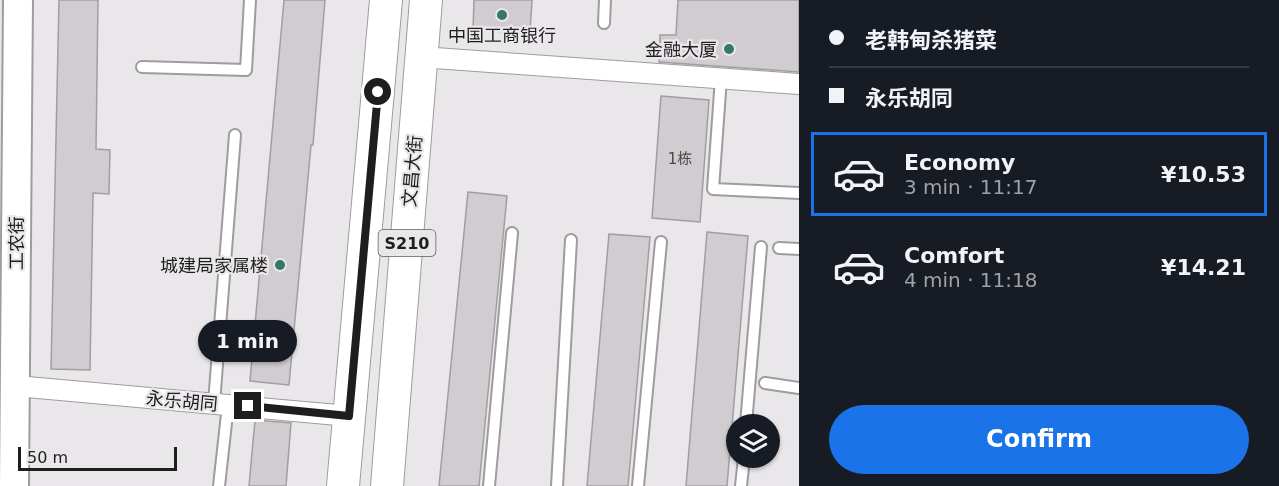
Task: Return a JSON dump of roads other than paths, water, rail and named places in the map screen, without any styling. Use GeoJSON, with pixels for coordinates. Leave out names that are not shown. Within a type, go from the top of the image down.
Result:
{"type":"FeatureCollection","features":[{"type":"Feature","properties":{"kind":"main road","name":"工农街"},"geometry":{"type":"LineString","coordinates":[[14,486],[16,386],[12,238],[18,0]]}},
{"type":"Feature","properties":{"kind":"main road"},"geometry":{"type":"LineString","coordinates":[[343,486],[386,0]]}},
{"type":"Feature","properties":{"kind":"main road","name":"文昌大街"},"geometry":{"type":"LineString","coordinates":[[387,486],[426,0]]}},
{"type":"Feature","properties":{"kind":"street"},"geometry":{"type":"LineString","coordinates":[[422,57],[799,84]]}},
{"type":"Feature","properties":{"kind":"street","name":"永乐胡同"},"geometry":{"type":"LineString","coordinates":[[16,386],[349,416]]}},
{"type":"Feature","properties":{"kind":"lane"},"geometry":{"type":"LineString","coordinates":[[142,67],[246,70],[250,0]]}},
{"type":"Feature","properties":{"kind":"lane"},"geometry":{"type":"LineString","coordinates":[[604,23],[605,0]]}},
{"type":"Feature","properties":{"kind":"lane"},"geometry":{"type":"LineString","coordinates":[[721,78],[713,189],[799,194]]}},
{"type":"Feature","properties":{"kind":"lane"},"geometry":{"type":"LineString","coordinates":[[219,486],[235,135]]}},
{"type":"Feature","properties":{"kind":"lane"},"geometry":{"type":"LineString","coordinates":[[489,486],[512,233]]}},
{"type":"Feature","properties":{"kind":"lane"},"geometry":{"type":"LineString","coordinates":[[557,486],[571,240]]}},
{"type":"Feature","properties":{"kind":"lane"},"geometry":{"type":"LineString","coordinates":[[638,486],[661,242]]}},
{"type":"Feature","properties":{"kind":"lane"},"geometry":{"type":"LineString","coordinates":[[747,414],[762,247]]}},
{"type":"Feature","properties":{"kind":"lane"},"geometry":{"type":"LineString","coordinates":[[779,248],[799,249]]}},
{"type":"Feature","properties":{"kind":"lane"},"geometry":{"type":"LineString","coordinates":[[765,383],[799,388]]}},
{"type":"Feature","properties":{"kind":"lane"},"geometry":{"type":"LineString","coordinates":[[741,486],[743,468]]}},
{"type":"Feature","properties":{"kind":"place","name":"中国工商银行"},"geometry":{"type":"Point","coordinates":[502,15]}},
{"type":"Feature","properties":{"kind":"place","name":"金融大厦"},"geometry":{"type":"Point","coordinates":[729,49]}},
{"type":"Feature","properties":{"kind":"place","name":"城建局家属楼"},"geometry":{"type":"Point","coordinates":[280,265]}}]}
